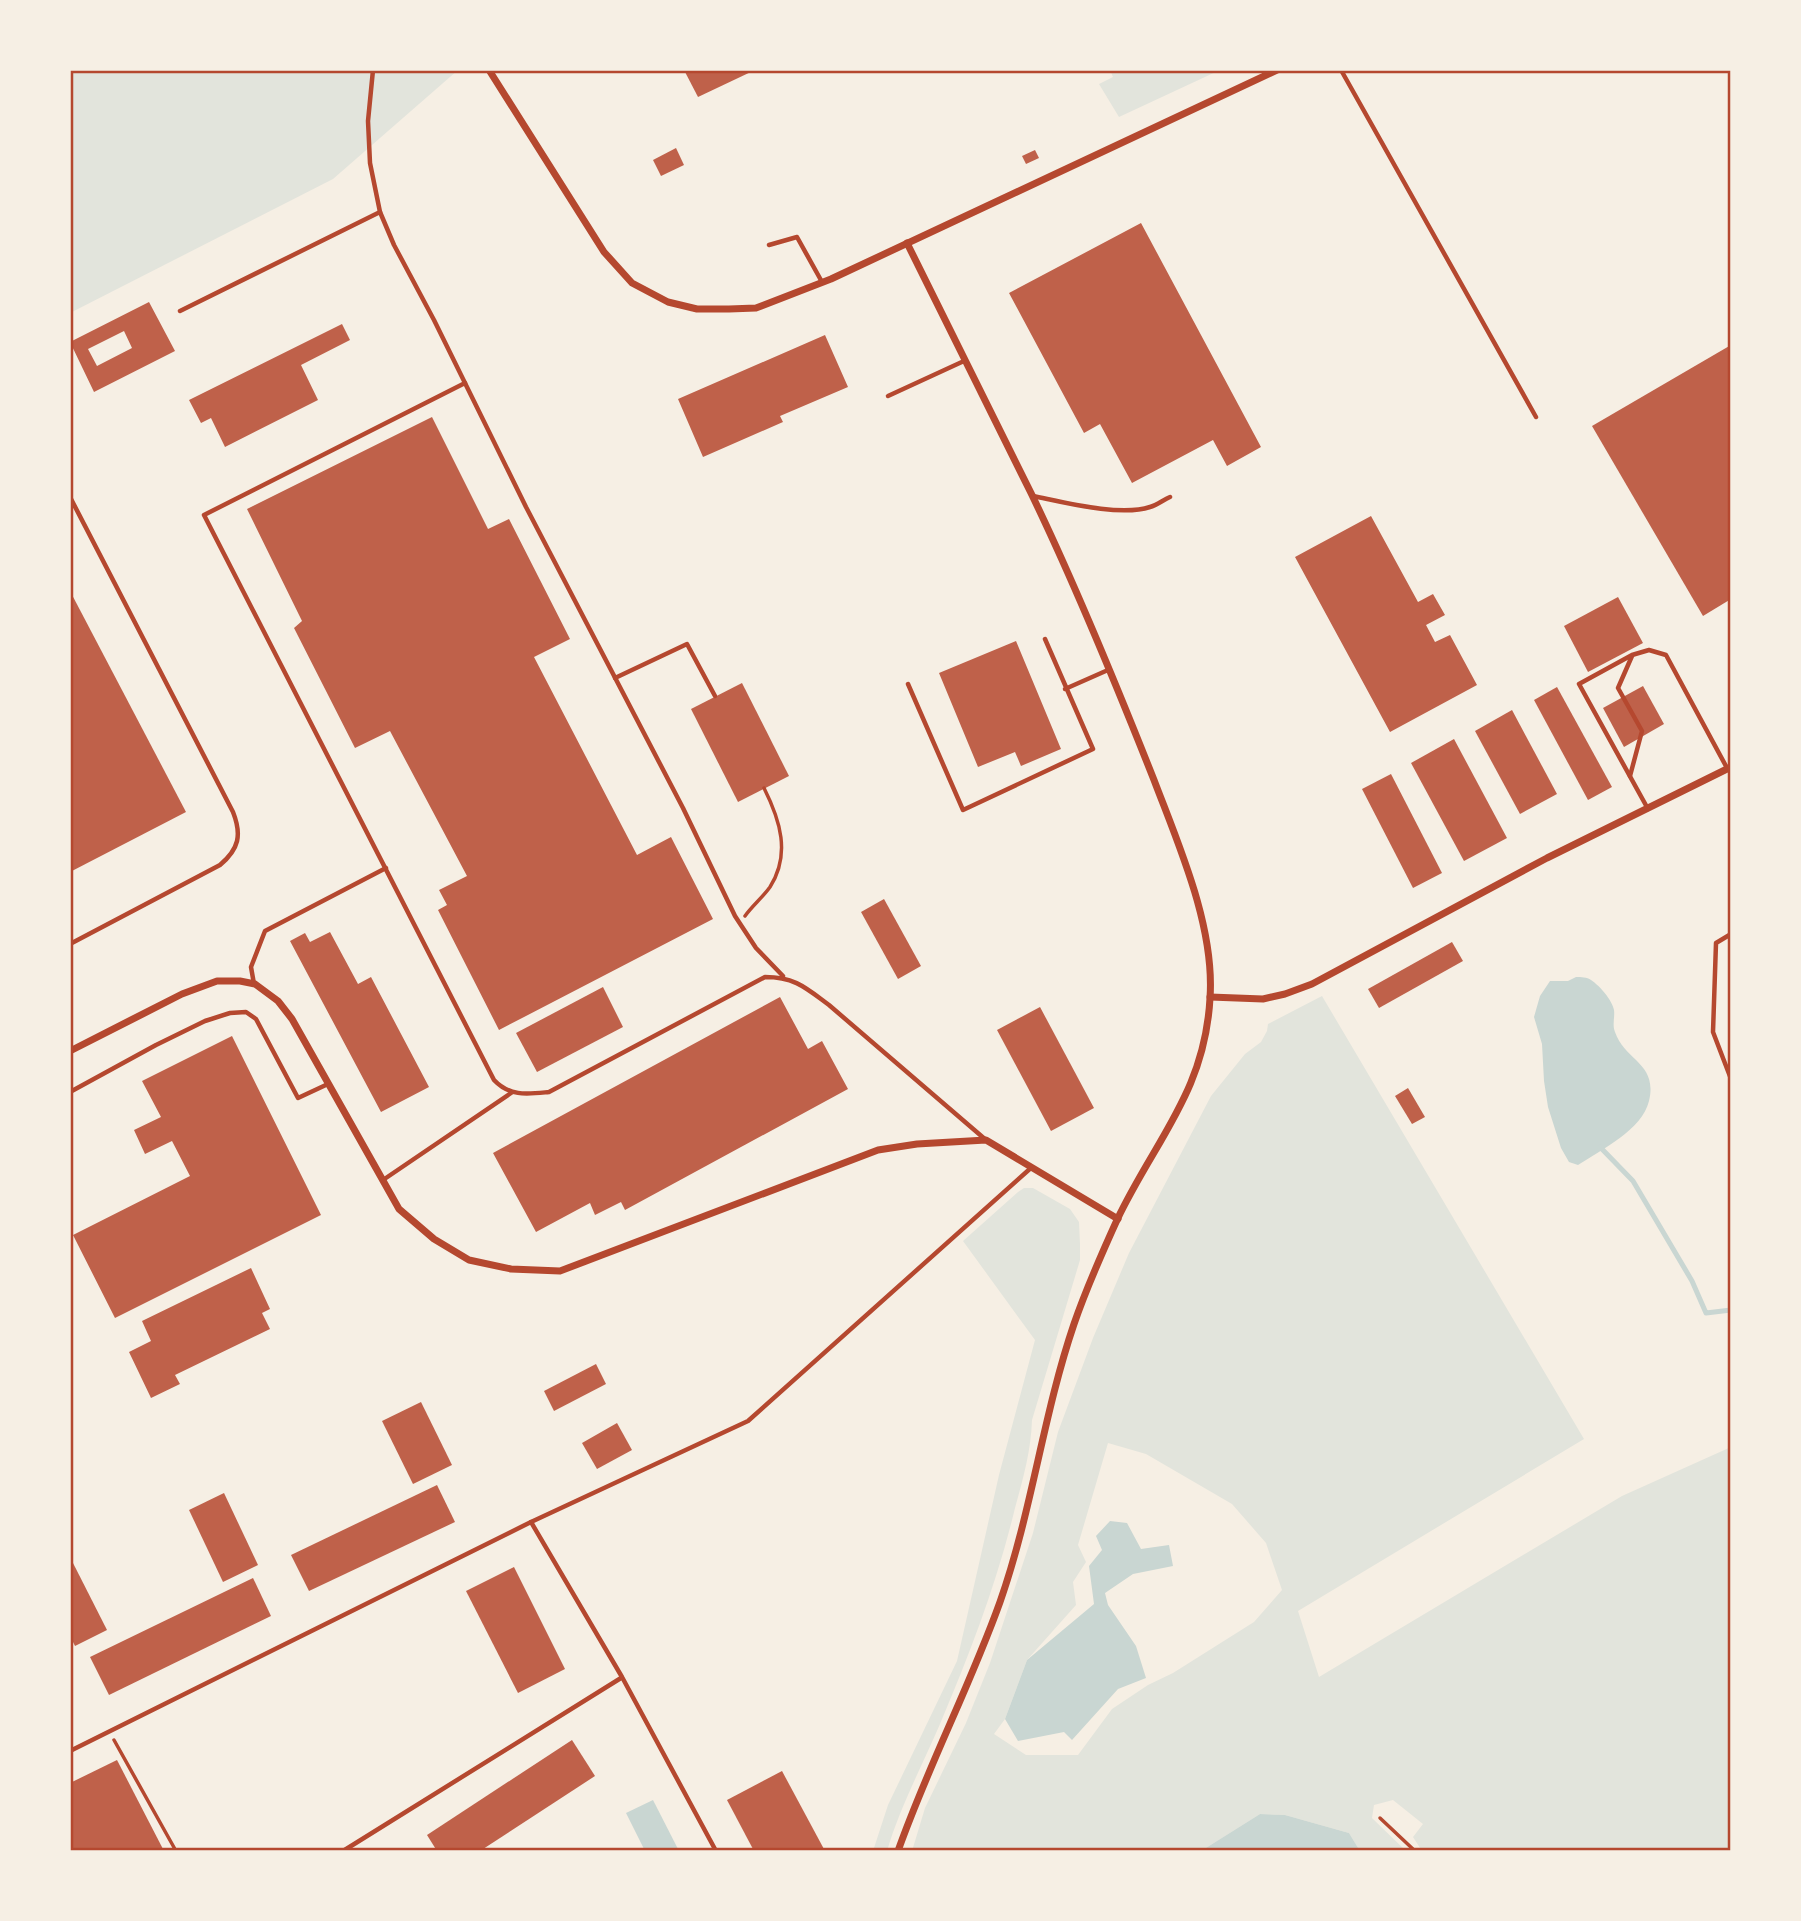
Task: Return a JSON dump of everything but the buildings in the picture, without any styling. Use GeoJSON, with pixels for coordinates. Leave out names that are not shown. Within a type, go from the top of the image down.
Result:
{"type":"FeatureCollection","features":[{"type":"Feature","properties":{"kind":"street"},"geometry":{"type":"LineString","coordinates":[[489,70],[604,252],[632,283],[667,302],[697,309],[756,308],[822,283],[1277,70]]}},
{"type":"Feature","properties":{"kind":"street"},"geometry":{"type":"LineString","coordinates":[[898,1851],[1001,1599],[1020,1536],[1041,1445],[1074,1324],[1118,1219],[1180,1109],[1198,1068],[1205,1040],[1210,997],[1205,933],[1153,778],[1032,496],[907,243]]}},
{"type":"Feature","properties":{"kind":"street"},"geometry":{"type":"LineString","coordinates":[[1210,997],[1263,999],[1312,984],[1547,858],[1729,768]]}},
{"type":"Feature","properties":{"kind":"street"},"geometry":{"type":"LineString","coordinates":[[70,1051],[200,986],[228,980],[254,984],[267,991],[285,1009],[399,1209],[434,1239],[469,1260],[511,1269],[560,1271],[878,1150],[942,1142],[986,1140],[1118,1219]]}},
{"type":"Feature","properties":{"kind":"lane"},"geometry":{"type":"LineString","coordinates":[[373,70],[368,121],[370,163],[380,212],[402,262],[740,923],[756,948],[784,977]]}},
{"type":"Feature","properties":{"kind":"lane"},"geometry":{"type":"LineString","coordinates":[[1341,70],[1536,418]]}},
{"type":"Feature","properties":{"kind":"lane"},"geometry":{"type":"LineString","coordinates":[[180,311],[380,212]]}},
{"type":"Feature","properties":{"kind":"lane"},"geometry":{"type":"LineString","coordinates":[[769,245],[797,237],[822,283]]}},
{"type":"Feature","properties":{"kind":"lane"},"geometry":{"type":"LineString","coordinates":[[888,396],[964,361]]}},
{"type":"Feature","properties":{"kind":"lane"},"geometry":{"type":"LineString","coordinates":[[465,383],[204,514],[494,1080],[511,1093],[549,1092],[765,976],[784,977],[804,986],[829,1005],[986,1140]]}},
{"type":"Feature","properties":{"kind":"lane"},"geometry":{"type":"LineString","coordinates":[[1032,496],[1116,509],[1148,508],[1170,497]]}},
{"type":"Feature","properties":{"kind":"lane"},"geometry":{"type":"LineString","coordinates":[[70,497],[239,827],[239,840],[235,851],[220,865],[70,944]]}},
{"type":"Feature","properties":{"kind":"lane"},"geometry":{"type":"LineString","coordinates":[[908,684],[962,810],[1093,749],[1045,639]]}},
{"type":"Feature","properties":{"kind":"lane"},"geometry":{"type":"LineString","coordinates":[[615,678],[687,644],[715,696]]}},
{"type":"Feature","properties":{"kind":"lane"},"geometry":{"type":"LineString","coordinates":[[1648,809],[1579,684],[1632,655],[1649,650],[1666,654],[1729,768]]}},
{"type":"Feature","properties":{"kind":"lane"},"geometry":{"type":"LineString","coordinates":[[1630,776],[1642,732],[1618,688],[1632,655]]}},
{"type":"Feature","properties":{"kind":"lane"},"geometry":{"type":"LineString","coordinates":[[1065,689],[1108,670]]}},
{"type":"Feature","properties":{"kind":"lane"},"geometry":{"type":"LineString","coordinates":[[254,984],[251,967],[265,931],[386,868]]}},
{"type":"Feature","properties":{"kind":"lane"},"geometry":{"type":"LineString","coordinates":[[1731,934],[1716,943],[1713,1032],[1731,1079]]}},
{"type":"Feature","properties":{"kind":"lane"},"geometry":{"type":"LineString","coordinates":[[70,1092],[205,1021],[230,1013],[246,1012],[256,1019],[299,1098],[328,1084]]}},
{"type":"Feature","properties":{"kind":"lane"},"geometry":{"type":"LineString","coordinates":[[382,1181],[511,1093]]}},
{"type":"Feature","properties":{"kind":"lane"},"geometry":{"type":"LineString","coordinates":[[70,1751],[531,1522],[748,1421],[1033,1166]]}},
{"type":"Feature","properties":{"kind":"lane"},"geometry":{"type":"LineString","coordinates":[[531,1522],[622,1678],[716,1851]]}},
{"type":"Feature","properties":{"kind":"lane"},"geometry":{"type":"LineString","coordinates":[[343,1851],[622,1678]]}},
{"type":"Feature","properties":{"kind":"path"},"geometry":{"type":"LineString","coordinates":[[740,923],[770,887],[783,844],[779,822],[764,788]]}},
{"type":"Feature","properties":{"kind":"path"},"geometry":{"type":"LineString","coordinates":[[109,1731],[176,1851]]}},
{"type":"Feature","properties":{"kind":"path"},"geometry":{"type":"LineString","coordinates":[[1380,1818],[1415,1851]]}},
{"type":"Feature","properties":{"kind":"shaded area"},"geometry":{"type":"Polygon","coordinates":[[[70,70],[458,70],[333,179],[70,313],[70,70]]]}},
{"type":"Feature","properties":{"kind":"shaded area"},"geometry":{"type":"Polygon","coordinates":[[[1110,70],[1220,70],[1119,117],[1099,84],[1113,77],[1110,70]]]}},
{"type":"Feature","properties":{"kind":"shaded area"},"geometry":{"type":"Polygon","coordinates":[[[1576,977],[1591,980],[1602,989],[1613,1006],[1615,1032],[1626,1050],[1645,1070],[1651,1088],[1645,1111],[1630,1130],[1578,1165],[1569,1162],[1561,1148],[1548,1107],[1542,1044],[1534,1017],[1540,996],[1550,981],[1568,981],[1576,977]]]}},
{"type":"Feature","properties":{"kind":"shaded area"},"geometry":{"type":"Polygon","coordinates":[[[1322,996],[1584,1439],[1298,1611],[1319,1677],[1622,1496],[1731,1447],[1731,1851],[1422,1851],[1413,1837],[1423,1824],[1393,1800],[1374,1805],[1372,1818],[1406,1851],[1360,1851],[1349,1833],[1285,1815],[1260,1814],[1201,1851],[912,1851],[925,1808],[966,1723],[990,1663],[1033,1533],[1058,1432],[1093,1338],[1129,1253],[1211,1096],[1245,1054],[1261,1042],[1268,1024],[1322,996]],[[1108,1443],[1078,1545],[1086,1562],[1073,1582],[1076,1605],[1027,1660],[1005,1719],[994,1734],[1026,1755],[1078,1755],[1112,1709],[1254,1622],[1282,1590],[1266,1543],[1232,1504],[1146,1454],[1108,1443]]]}},
{"type":"Feature","properties":{"kind":"shaded area"},"geometry":{"type":"Polygon","coordinates":[[[1024,1188],[1033,1188],[1070,1209],[1079,1222],[1080,1260],[1032,1420],[1024,1476],[982,1618],[887,1851],[873,1851],[888,1805],[957,1661],[999,1475],[1035,1340],[963,1241],[1024,1188]]]}},
{"type":"Feature","properties":{"kind":"shaded area"},"geometry":{"type":"Polygon","coordinates":[[[1110,1521],[1127,1523],[1141,1549],[1169,1545],[1173,1566],[1133,1574],[1105,1593],[1108,1605],[1136,1646],[1146,1678],[1118,1689],[1072,1740],[1064,1732],[1018,1741],[1005,1719],[1027,1660],[1094,1604],[1089,1566],[1102,1550],[1096,1536],[1110,1521]]]}},
{"type":"Feature","properties":{"kind":"shaded area"},"geometry":{"type":"Polygon","coordinates":[[[653,1800],[679,1851],[645,1851],[626,1813],[653,1800]]]}},
{"type":"Feature","properties":{"kind":"shaded area"},"geometry":{"type":"Polygon","coordinates":[[[1260,1814],[1285,1815],[1349,1833],[1360,1851],[1201,1851],[1260,1814]]]}},
{"type":"Feature","properties":{"kind":"waterway"},"geometry":{"type":"LineString","coordinates":[[1600,1147],[1633,1181],[1692,1281],[1706,1313],[1731,1310]]}}]}
